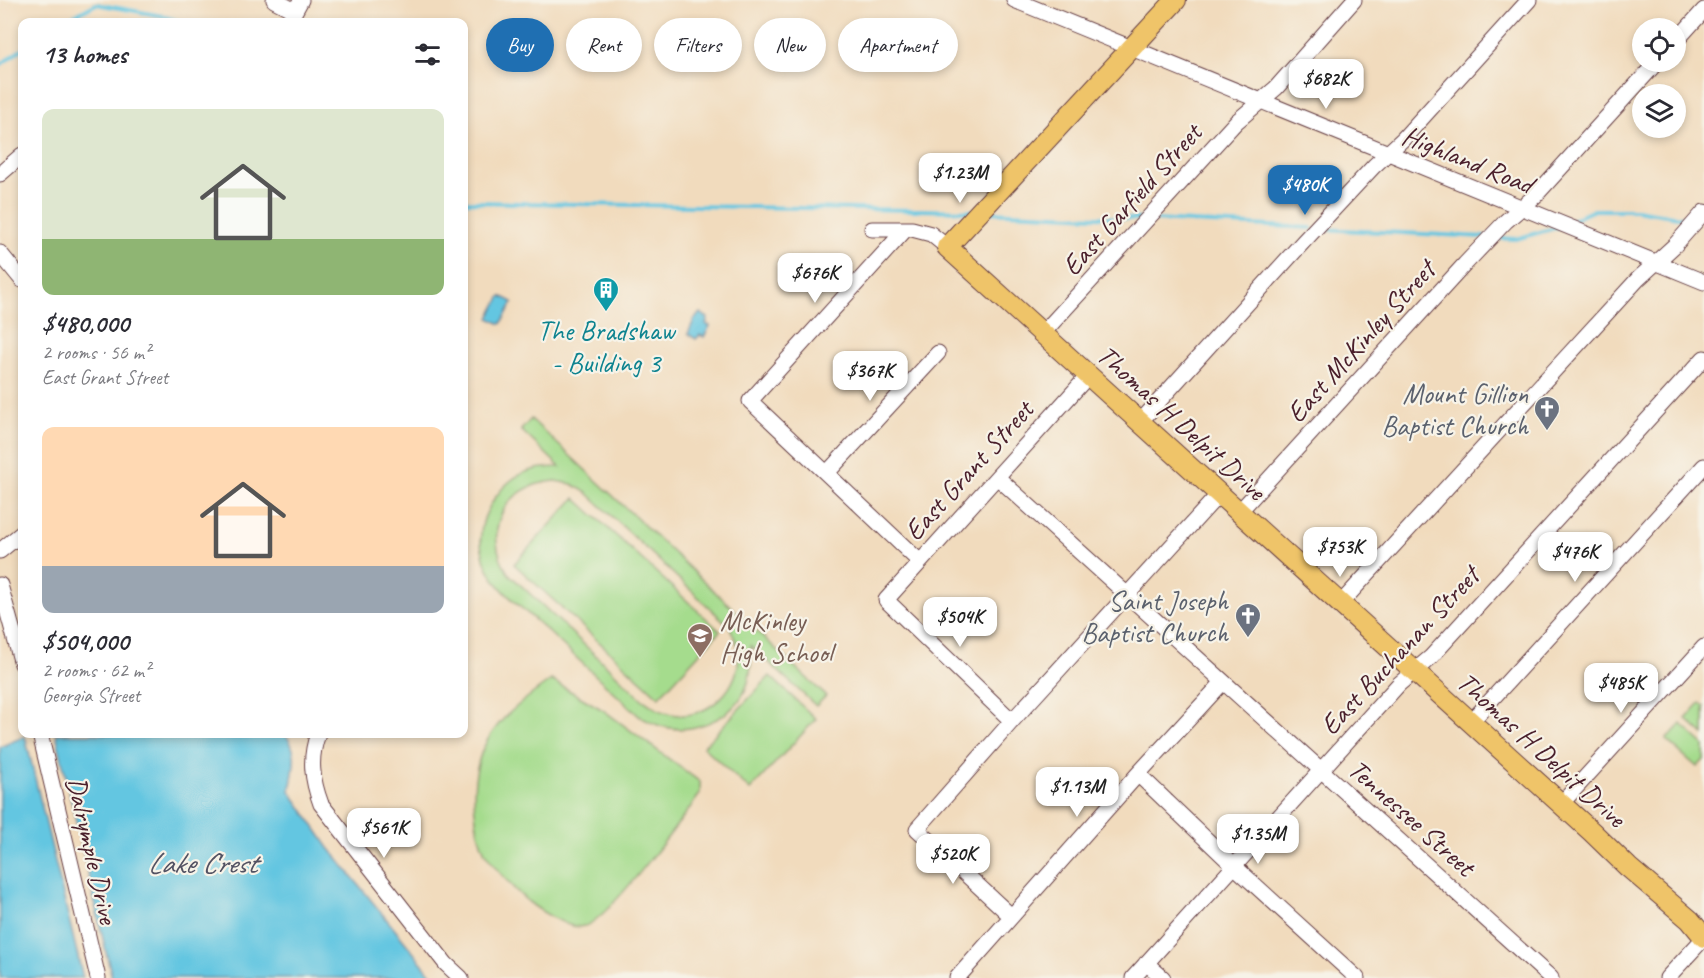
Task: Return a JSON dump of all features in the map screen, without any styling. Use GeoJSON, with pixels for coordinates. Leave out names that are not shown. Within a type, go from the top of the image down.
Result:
{"type":"FeatureCollection","features":[{"type":"Feature","properties":{"kind":"main road"},"geometry":{"type":"LineString","coordinates":[[953,240],[1176,0]]}},
{"type":"Feature","properties":{"kind":"main road","name":"Thomas H Delpit Drive"},"geometry":{"type":"LineString","coordinates":[[953,240],[1042,334],[1562,804],[1628,867],[1690,920],[1704,937]]}},
{"type":"Feature","properties":{"kind":"street"},"geometry":{"type":"LineString","coordinates":[[274,0],[295,11]]}},
{"type":"Feature","properties":{"kind":"street","name":"Highland Road"},"geometry":{"type":"LineString","coordinates":[[1014,0],[1704,282]]}},
{"type":"Feature","properties":{"kind":"street","name":"East Garfield Street"},"geometry":{"type":"LineString","coordinates":[[1042,334],[1244,113],[1276,88],[1354,0]]}},
{"type":"Feature","properties":{"kind":"street"},"geometry":{"type":"LineString","coordinates":[[1140,422],[1303,242],[1402,139],[1529,0]]}},
{"type":"Feature","properties":{"kind":"street"},"geometry":{"type":"LineString","coordinates":[[1686,30],[1704,10]]}},
{"type":"Feature","properties":{"kind":"street","name":"East McKinley Street"},"geometry":{"type":"LineString","coordinates":[[1239,512],[1504,223],[1528,210],[1535,196],[1648,72]]}},
{"type":"Feature","properties":{"kind":"street"},"geometry":{"type":"LineString","coordinates":[[0,174],[18,158]]}},
{"type":"Feature","properties":{"kind":"street"},"geometry":{"type":"LineString","coordinates":[[1340,603],[1638,279],[1704,212]]}},
{"type":"Feature","properties":{"kind":"street","name":"Thomas H Delpit Drive"},"geometry":{"type":"LineString","coordinates":[[872,229],[905,230],[953,240]]}},
{"type":"Feature","properties":{"kind":"street"},"geometry":{"type":"LineString","coordinates":[[905,230],[750,401],[919,561]]}},
{"type":"Feature","properties":{"kind":"street"},"geometry":{"type":"LineString","coordinates":[[0,253],[18,275]]}},
{"type":"Feature","properties":{"kind":"street"},"geometry":{"type":"LineString","coordinates":[[827,473],[938,353]]}},
{"type":"Feature","properties":{"kind":"street","name":"East Buchanan Street"},"geometry":{"type":"LineString","coordinates":[[1133,978],[1399,684],[1431,657],[1704,358]]}},
{"type":"Feature","properties":{"kind":"street","name":"East Grant Street"},"geometry":{"type":"LineString","coordinates":[[1012,721],[886,600],[1088,376]]}},
{"type":"Feature","properties":{"kind":"street"},"geometry":{"type":"LineString","coordinates":[[1471,722],[1704,466]]}},
{"type":"Feature","properties":{"kind":"street","name":"Tennessee Street"},"geometry":{"type":"LineString","coordinates":[[997,477],[1551,978]]}},
{"type":"Feature","properties":{"kind":"street"},"geometry":{"type":"LineString","coordinates":[[1011,916],[917,829],[1219,494]]}},
{"type":"Feature","properties":{"kind":"street"},"geometry":{"type":"LineString","coordinates":[[0,551],[18,536]]}},
{"type":"Feature","properties":{"kind":"street"},"geometry":{"type":"LineString","coordinates":[[0,585],[18,650]]}},
{"type":"Feature","properties":{"kind":"street"},"geometry":{"type":"LineString","coordinates":[[1562,804],[1704,647]]}},
{"type":"Feature","properties":{"kind":"street"},"geometry":{"type":"LineString","coordinates":[[965,975],[1011,916],[1223,682]]}},
{"type":"Feature","properties":{"kind":"street","name":"Dalrymple Drive"},"geometry":{"type":"LineString","coordinates":[[41,738],[98,978]]}},
{"type":"Feature","properties":{"kind":"street"},"geometry":{"type":"LineString","coordinates":[[317,738],[312,768],[321,804],[440,957],[461,978]]}},
{"type":"Feature","properties":{"kind":"street"},"geometry":{"type":"LineString","coordinates":[[1138,774],[1234,866],[1357,978]]}},
{"type":"Feature","properties":{"kind":"street"},"geometry":{"type":"LineString","coordinates":[[1667,978],[1704,937]]}},
{"type":"Feature","properties":{"kind":"street"},"geometry":{"type":"LineString","coordinates":[[1146,963],[1163,978]]}},
{"type":"Feature","properties":{"kind":"green space"},"geometry":{"type":"Polygon","coordinates":[[[531,419],[826,696],[816,706],[751,646],[748,683],[742,697],[724,715],[698,726],[679,729],[662,727],[640,717],[507,595],[495,580],[484,558],[481,532],[484,518],[501,489],[515,477],[531,470],[560,467],[521,430],[531,419]],[[555,481],[537,484],[522,491],[502,512],[497,541],[500,557],[508,573],[652,706],[667,713],[684,715],[710,707],[729,688],[735,676],[738,649],[730,627],[587,493],[572,484],[555,481]]]}},
{"type":"Feature","properties":{"kind":"green space"},"geometry":{"type":"Polygon","coordinates":[[[575,498],[720,631],[659,697],[514,564],[575,498]]]}},
{"type":"Feature","properties":{"kind":"green space"},"geometry":{"type":"Polygon","coordinates":[[[770,676],[816,719],[750,790],[703,747],[770,676]]]}},
{"type":"Feature","properties":{"kind":"green space"},"geometry":{"type":"Polygon","coordinates":[[[551,680],[603,710],[700,782],[700,794],[626,889],[595,920],[580,927],[566,924],[542,911],[514,888],[485,853],[476,821],[475,785],[482,750],[497,726],[528,697],[551,680]]]}},
{"type":"Feature","properties":{"kind":"green space"},"geometry":{"type":"Polygon","coordinates":[[[1700,703],[1704,706],[1704,735],[1686,719],[1700,703]]]}},
{"type":"Feature","properties":{"kind":"green space"},"geometry":{"type":"Polygon","coordinates":[[[1681,724],[1704,745],[1704,760],[1697,767],[1666,740],[1681,724]]]}},
{"type":"Feature","properties":{"kind":"water"},"geometry":{"type":"Polygon","coordinates":[[[501,296],[513,302],[501,324],[489,318],[501,296]]]}},
{"type":"Feature","properties":{"kind":"water"},"geometry":{"type":"Polygon","coordinates":[[[700,313],[708,318],[706,324],[710,326],[704,337],[700,335],[696,339],[688,334],[700,313]]]}},
{"type":"Feature","properties":{"kind":"water"},"geometry":{"type":"Polygon","coordinates":[[[25,738],[83,978],[0,978],[0,747],[25,738]]]}},
{"type":"Feature","properties":{"kind":"water","name":"Lake Crest"},"geometry":{"type":"Polygon","coordinates":[[[57,738],[288,738],[294,754],[290,791],[329,848],[434,978],[112,978],[57,738]]]}},
{"type":"Feature","properties":{"kind":"waterway"},"geometry":{"type":"LineString","coordinates":[[70,18],[96,4],[169,18]]}},
{"type":"Feature","properties":{"kind":"waterway"},"geometry":{"type":"LineString","coordinates":[[0,65],[18,52]]}},
{"type":"Feature","properties":{"kind":"waterway"},"geometry":{"type":"LineString","coordinates":[[468,202],[972,211]]}},
{"type":"Feature","properties":{"kind":"waterway"},"geometry":{"type":"LineString","coordinates":[[1570,221],[1594,210],[1636,210],[1691,219]]}},
{"type":"Feature","properties":{"kind":"waterway"},"geometry":{"type":"LineString","coordinates":[[989,212],[1140,219]]}},
{"type":"Feature","properties":{"kind":"waterway"},"geometry":{"type":"LineString","coordinates":[[1154,220],[1311,228]]}},
{"type":"Feature","properties":{"kind":"waterway"},"geometry":{"type":"LineString","coordinates":[[1495,238],[1516,239],[1558,227]]}},
{"type":"Feature","properties":{"kind":"waterway"},"geometry":{"type":"LineString","coordinates":[[1321,229],[1485,237]]}},
{"type":"Feature","properties":{"kind":"place","name":"The Bradshaw - Building 3"},"geometry":{"type":"Point","coordinates":[606,313]}},
{"type":"Feature","properties":{"kind":"place","name":"Mount Gillion Baptist Church"},"geometry":{"type":"Point","coordinates":[1547,432]}},
{"type":"Feature","properties":{"kind":"place","name":"Saint Joseph Baptist Church"},"geometry":{"type":"Point","coordinates":[1248,639]}},
{"type":"Feature","properties":{"kind":"place","name":"McKinley High School"},"geometry":{"type":"Point","coordinates":[700,659]}}]}
